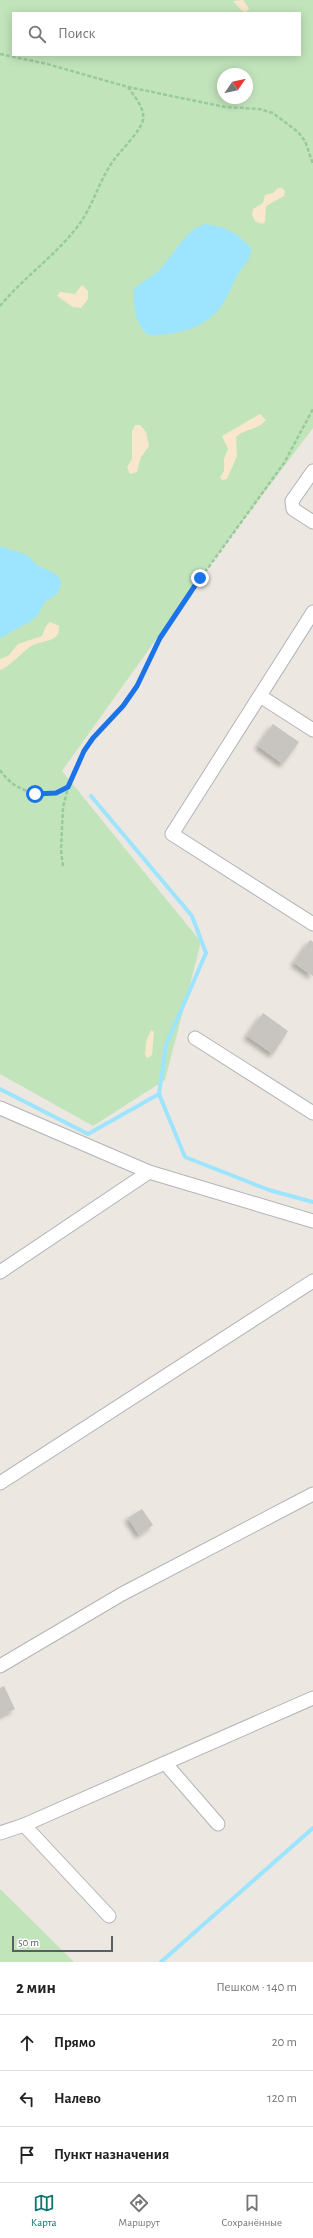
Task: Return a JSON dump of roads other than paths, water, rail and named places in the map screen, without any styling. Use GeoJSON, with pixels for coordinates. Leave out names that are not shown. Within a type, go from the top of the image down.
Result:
{"type":"FeatureCollection","features":[{"type":"Feature","properties":{"kind":"street"},"geometry":{"type":"LineString","coordinates":[[313,470],[292,501],[293,509],[313,522]]}},
{"type":"Feature","properties":{"kind":"street"},"geometry":{"type":"LineString","coordinates":[[313,612],[172,834],[313,924]]}},
{"type":"Feature","properties":{"kind":"street"},"geometry":{"type":"LineString","coordinates":[[260,696],[313,730]]}},
{"type":"Feature","properties":{"kind":"street"},"geometry":{"type":"LineString","coordinates":[[195,1038],[313,1113]]}},
{"type":"Feature","properties":{"kind":"street"},"geometry":{"type":"LineString","coordinates":[[0,1108],[150,1172],[313,1221]]}},
{"type":"Feature","properties":{"kind":"street"},"geometry":{"type":"LineString","coordinates":[[0,1272],[150,1172]]}},
{"type":"Feature","properties":{"kind":"street"},"geometry":{"type":"LineString","coordinates":[[0,1483],[313,1281]]}},
{"type":"Feature","properties":{"kind":"street"},"geometry":{"type":"LineString","coordinates":[[0,1666],[122,1594],[313,1494]]}},
{"type":"Feature","properties":{"kind":"street"},"geometry":{"type":"LineString","coordinates":[[0,1833],[24,1825],[313,1698]]}},
{"type":"Feature","properties":{"kind":"street"},"geometry":{"type":"LineString","coordinates":[[165,1763],[218,1824]]}},
{"type":"Feature","properties":{"kind":"street"},"geometry":{"type":"LineString","coordinates":[[24,1825],[109,1916]]}},
{"type":"Feature","properties":{"kind":"water"},"geometry":{"type":"Polygon","coordinates":[[[206,224],[225,229],[242,239],[251,248],[250,257],[238,274],[228,296],[209,319],[191,329],[181,332],[148,335],[140,326],[136,314],[134,289],[163,266],[185,237],[198,227],[206,224]]]}},
{"type":"Feature","properties":{"kind":"water"},"geometry":{"type":"Polygon","coordinates":[[[0,546],[27,555],[38,566],[54,573],[61,580],[61,584],[58,593],[44,603],[38,615],[31,621],[0,638],[0,546]]]}},
{"type":"Feature","properties":{"kind":"waterway"},"geometry":{"type":"LineString","coordinates":[[91,796],[192,916],[206,953],[166,1045],[159,1094],[185,1157],[269,1190],[313,1202]]}},
{"type":"Feature","properties":{"kind":"waterway"},"geometry":{"type":"LineString","coordinates":[[0,1089],[88,1134],[159,1094]]}},
{"type":"Feature","properties":{"kind":"waterway"},"geometry":{"type":"LineString","coordinates":[[161,1962],[313,1828]]}}]}
